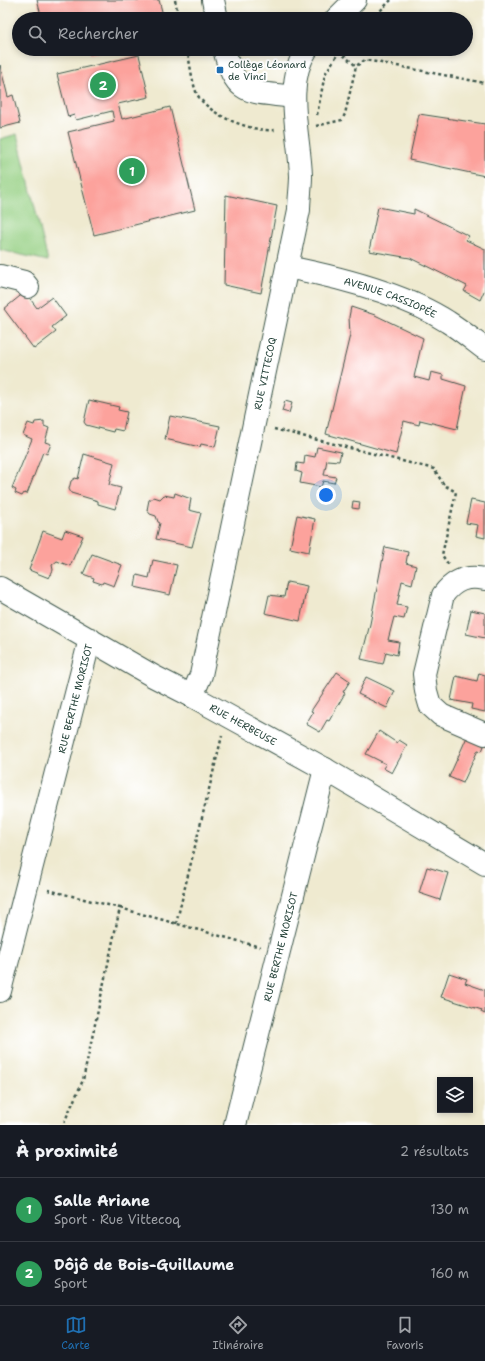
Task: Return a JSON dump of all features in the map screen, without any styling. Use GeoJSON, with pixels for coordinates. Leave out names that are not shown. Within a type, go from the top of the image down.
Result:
{"type":"FeatureCollection","features":[{"type":"Feature","properties":{"kind":"street"},"geometry":{"type":"LineString","coordinates":[[213,0],[216,12]]}},
{"type":"Feature","properties":{"kind":"street"},"geometry":{"type":"LineString","coordinates":[[343,12],[355,0]]}},
{"type":"Feature","properties":{"kind":"street"},"geometry":{"type":"LineString","coordinates":[[226,56],[235,81],[243,88],[262,93],[294,97]]}},
{"type":"Feature","properties":{"kind":"street","name":"RUE VITTECOQ"},"geometry":{"type":"LineString","coordinates":[[192,696],[201,675],[299,210],[301,177],[294,97],[296,79],[303,56]]}},
{"type":"Feature","properties":{"kind":"street","name":"AVENUE CASSIOPÉE"},"geometry":{"type":"LineString","coordinates":[[287,267],[364,286],[408,302],[447,321],[485,349]]}},
{"type":"Feature","properties":{"kind":"street"},"geometry":{"type":"LineString","coordinates":[[0,276],[24,282],[28,287]]}},
{"type":"Feature","properties":{"kind":"street"},"geometry":{"type":"LineString","coordinates":[[481,578],[456,581],[449,586],[443,595],[424,674],[426,691],[430,704],[441,715],[485,734]]}},
{"type":"Feature","properties":{"kind":"street","name":"RUE HERBEUSE"},"geometry":{"type":"LineString","coordinates":[[0,588],[153,676],[324,769],[485,864]]}},
{"type":"Feature","properties":{"kind":"street","name":"RUE BERTHE MORISOT"},"geometry":{"type":"LineString","coordinates":[[0,991],[90,640]]}},
{"type":"Feature","properties":{"kind":"street","name":"RUE BERTHE MORISOT"},"geometry":{"type":"LineString","coordinates":[[235,1125],[324,769]]}},
{"type":"Feature","properties":{"kind":"path"},"geometry":{"type":"LineString","coordinates":[[175,0],[178,12]]}},
{"type":"Feature","properties":{"kind":"path"},"geometry":{"type":"LineString","coordinates":[[379,12],[391,0]]}},
{"type":"Feature","properties":{"kind":"path"},"geometry":{"type":"LineString","coordinates":[[189,56],[197,94],[207,105],[229,120],[268,130],[281,129]]}},
{"type":"Feature","properties":{"kind":"path"},"geometry":{"type":"LineString","coordinates":[[336,56],[325,74],[321,88],[316,126],[338,122],[346,114],[356,66],[366,60],[485,83]]}},
{"type":"Feature","properties":{"kind":"path"},"geometry":{"type":"LineString","coordinates":[[346,56],[356,66]]}},
{"type":"Feature","properties":{"kind":"path"},"geometry":{"type":"LineString","coordinates":[[254,425],[434,470],[444,486],[456,492],[442,555],[447,564],[481,578]]}},
{"type":"Feature","properties":{"kind":"path"},"geometry":{"type":"LineString","coordinates":[[176,924],[223,734],[236,740],[243,724]]}},
{"type":"Feature","properties":{"kind":"path"},"geometry":{"type":"LineString","coordinates":[[27,884],[279,952]]}},
{"type":"Feature","properties":{"kind":"path"},"geometry":{"type":"LineString","coordinates":[[63,1125],[83,1080],[120,908]]}},
{"type":"Feature","properties":{"kind":"green space"},"geometry":{"type":"Polygon","coordinates":[[[17,134],[48,261],[0,250],[0,139],[17,134]]]}},
{"type":"Feature","properties":{"kind":"building"},"geometry":{"type":"Polygon","coordinates":[[[37,0],[159,0],[162,12],[40,12],[37,0]]]}},
{"type":"Feature","properties":{"kind":"building"},"geometry":{"type":"Polygon","coordinates":[[[139,56],[149,97],[118,104],[122,119],[170,107],[195,210],[94,235],[68,132],[114,121],[112,111],[76,120],[74,115],[68,117],[57,74],[139,56]]]}},
{"type":"Feature","properties":{"kind":"building"},"geometry":{"type":"Polygon","coordinates":[[[0,65],[8,97],[13,95],[20,123],[0,128],[0,65]]]}},
{"type":"Feature","properties":{"kind":"building"},"geometry":{"type":"Polygon","coordinates":[[[419,114],[485,124],[485,176],[409,160],[419,114]]]}},
{"type":"Feature","properties":{"kind":"building"},"geometry":{"type":"Polygon","coordinates":[[[226,195],[277,206],[261,293],[224,285],[226,195]]]}},
{"type":"Feature","properties":{"kind":"building"},"geometry":{"type":"Polygon","coordinates":[[[378,207],[414,214],[414,209],[469,236],[466,240],[485,249],[485,289],[480,300],[464,291],[467,286],[410,258],[369,251],[378,207]]]}},
{"type":"Feature","properties":{"kind":"building"},"geometry":{"type":"Polygon","coordinates":[[[25,292],[37,308],[52,297],[66,316],[52,327],[56,332],[34,349],[4,309],[25,292]]]}},
{"type":"Feature","properties":{"kind":"building"},"geometry":{"type":"Polygon","coordinates":[[[351,307],[375,315],[423,338],[414,377],[429,381],[431,372],[443,375],[443,379],[466,386],[457,429],[420,420],[419,425],[404,421],[396,454],[326,434],[350,335],[349,317],[351,307]]]}},
{"type":"Feature","properties":{"kind":"building"},"geometry":{"type":"Polygon","coordinates":[[[89,400],[119,407],[118,410],[127,412],[123,431],[114,429],[113,432],[86,425],[84,422],[89,400]]]}},
{"type":"Feature","properties":{"kind":"building"},"geometry":{"type":"Polygon","coordinates":[[[285,401],[292,403],[289,413],[282,411],[285,401]]]}},
{"type":"Feature","properties":{"kind":"building"},"geometry":{"type":"Polygon","coordinates":[[[170,416],[220,426],[215,447],[201,444],[200,447],[165,439],[170,416]]]}},
{"type":"Feature","properties":{"kind":"building"},"geometry":{"type":"Polygon","coordinates":[[[44,421],[44,426],[49,428],[45,442],[51,444],[47,454],[43,452],[27,494],[24,493],[22,496],[15,493],[16,490],[12,488],[32,439],[23,435],[28,423],[34,425],[35,422],[44,421]]]}},
{"type":"Feature","properties":{"kind":"building"},"geometry":{"type":"Polygon","coordinates":[[[317,447],[341,452],[339,461],[327,460],[324,475],[336,477],[334,483],[323,481],[321,487],[300,483],[302,473],[296,471],[297,463],[304,464],[305,455],[315,457],[317,447]]]}},
{"type":"Feature","properties":{"kind":"building"},"geometry":{"type":"Polygon","coordinates":[[[84,454],[114,463],[109,485],[121,488],[115,509],[98,504],[98,501],[71,493],[69,489],[71,481],[75,478],[78,479],[84,454]]]}},
{"type":"Feature","properties":{"kind":"building"},"geometry":{"type":"Polygon","coordinates":[[[175,493],[191,499],[189,510],[201,513],[192,547],[156,539],[160,523],[158,522],[156,516],[150,514],[147,510],[149,500],[154,497],[160,499],[164,495],[174,497],[175,493]]]}},
{"type":"Feature","properties":{"kind":"building"},"geometry":{"type":"Polygon","coordinates":[[[471,500],[485,503],[485,538],[476,536],[478,525],[466,523],[471,500]]]}},
{"type":"Feature","properties":{"kind":"building"},"geometry":{"type":"Polygon","coordinates":[[[353,501],[360,502],[359,509],[352,508],[353,501]]]}},
{"type":"Feature","properties":{"kind":"building"},"geometry":{"type":"Polygon","coordinates":[[[297,515],[315,519],[309,552],[290,548],[297,515]]]}},
{"type":"Feature","properties":{"kind":"building"},"geometry":{"type":"Polygon","coordinates":[[[65,530],[83,536],[70,566],[57,561],[52,565],[53,570],[49,578],[29,570],[43,531],[62,538],[65,530]]]}},
{"type":"Feature","properties":{"kind":"building"},"geometry":{"type":"Polygon","coordinates":[[[385,547],[408,552],[406,563],[416,566],[412,584],[402,581],[397,605],[407,607],[404,619],[394,617],[388,640],[399,642],[397,655],[386,652],[383,664],[361,659],[370,624],[385,547]]]}},
{"type":"Feature","properties":{"kind":"building"},"geometry":{"type":"Polygon","coordinates":[[[92,554],[122,565],[114,586],[103,582],[102,584],[93,581],[94,578],[83,574],[92,554]]]}},
{"type":"Feature","properties":{"kind":"building"},"geometry":{"type":"Polygon","coordinates":[[[153,560],[177,565],[170,595],[135,587],[137,575],[149,578],[153,560]]]}},
{"type":"Feature","properties":{"kind":"building"},"geometry":{"type":"Polygon","coordinates":[[[287,582],[307,586],[300,621],[265,613],[269,595],[284,597],[287,582]]]}},
{"type":"Feature","properties":{"kind":"building"},"geometry":{"type":"Polygon","coordinates":[[[471,610],[485,613],[485,638],[466,634],[471,610]]]}},
{"type":"Feature","properties":{"kind":"building"},"geometry":{"type":"Polygon","coordinates":[[[337,672],[350,681],[329,721],[327,720],[320,732],[306,724],[313,712],[311,711],[337,672]]]}},
{"type":"Feature","properties":{"kind":"building"},"geometry":{"type":"Polygon","coordinates":[[[479,673],[485,675],[485,712],[471,709],[472,704],[451,700],[456,676],[477,681],[479,673]]]}},
{"type":"Feature","properties":{"kind":"building"},"geometry":{"type":"Polygon","coordinates":[[[366,677],[395,691],[387,708],[358,694],[366,677]]]}},
{"type":"Feature","properties":{"kind":"building"},"geometry":{"type":"Polygon","coordinates":[[[379,731],[397,743],[399,740],[407,745],[392,773],[383,768],[386,764],[366,754],[379,731]]]}},
{"type":"Feature","properties":{"kind":"building"},"geometry":{"type":"Polygon","coordinates":[[[467,737],[484,746],[482,751],[478,750],[463,783],[449,777],[467,737]]]}},
{"type":"Feature","properties":{"kind":"building"},"geometry":{"type":"Polygon","coordinates":[[[427,867],[448,873],[440,900],[419,893],[427,867]]]}},
{"type":"Feature","properties":{"kind":"building"},"geometry":{"type":"Polygon","coordinates":[[[449,973],[467,979],[465,983],[485,990],[485,1014],[481,1012],[482,1010],[441,997],[449,973]]]}},
{"type":"Feature","properties":{"kind":"place","name":"Collège Léonard de Vinci"},"geometry":{"type":"Point","coordinates":[220,70]}},
{"type":"Feature","properties":{"kind":"place","name":"Dôjô de Bois-Guillaume"},"geometry":{"type":"Point","coordinates":[103,85]}},
{"type":"Feature","properties":{"kind":"place","name":"Salle Ariane"},"geometry":{"type":"Point","coordinates":[132,171]}}]}
